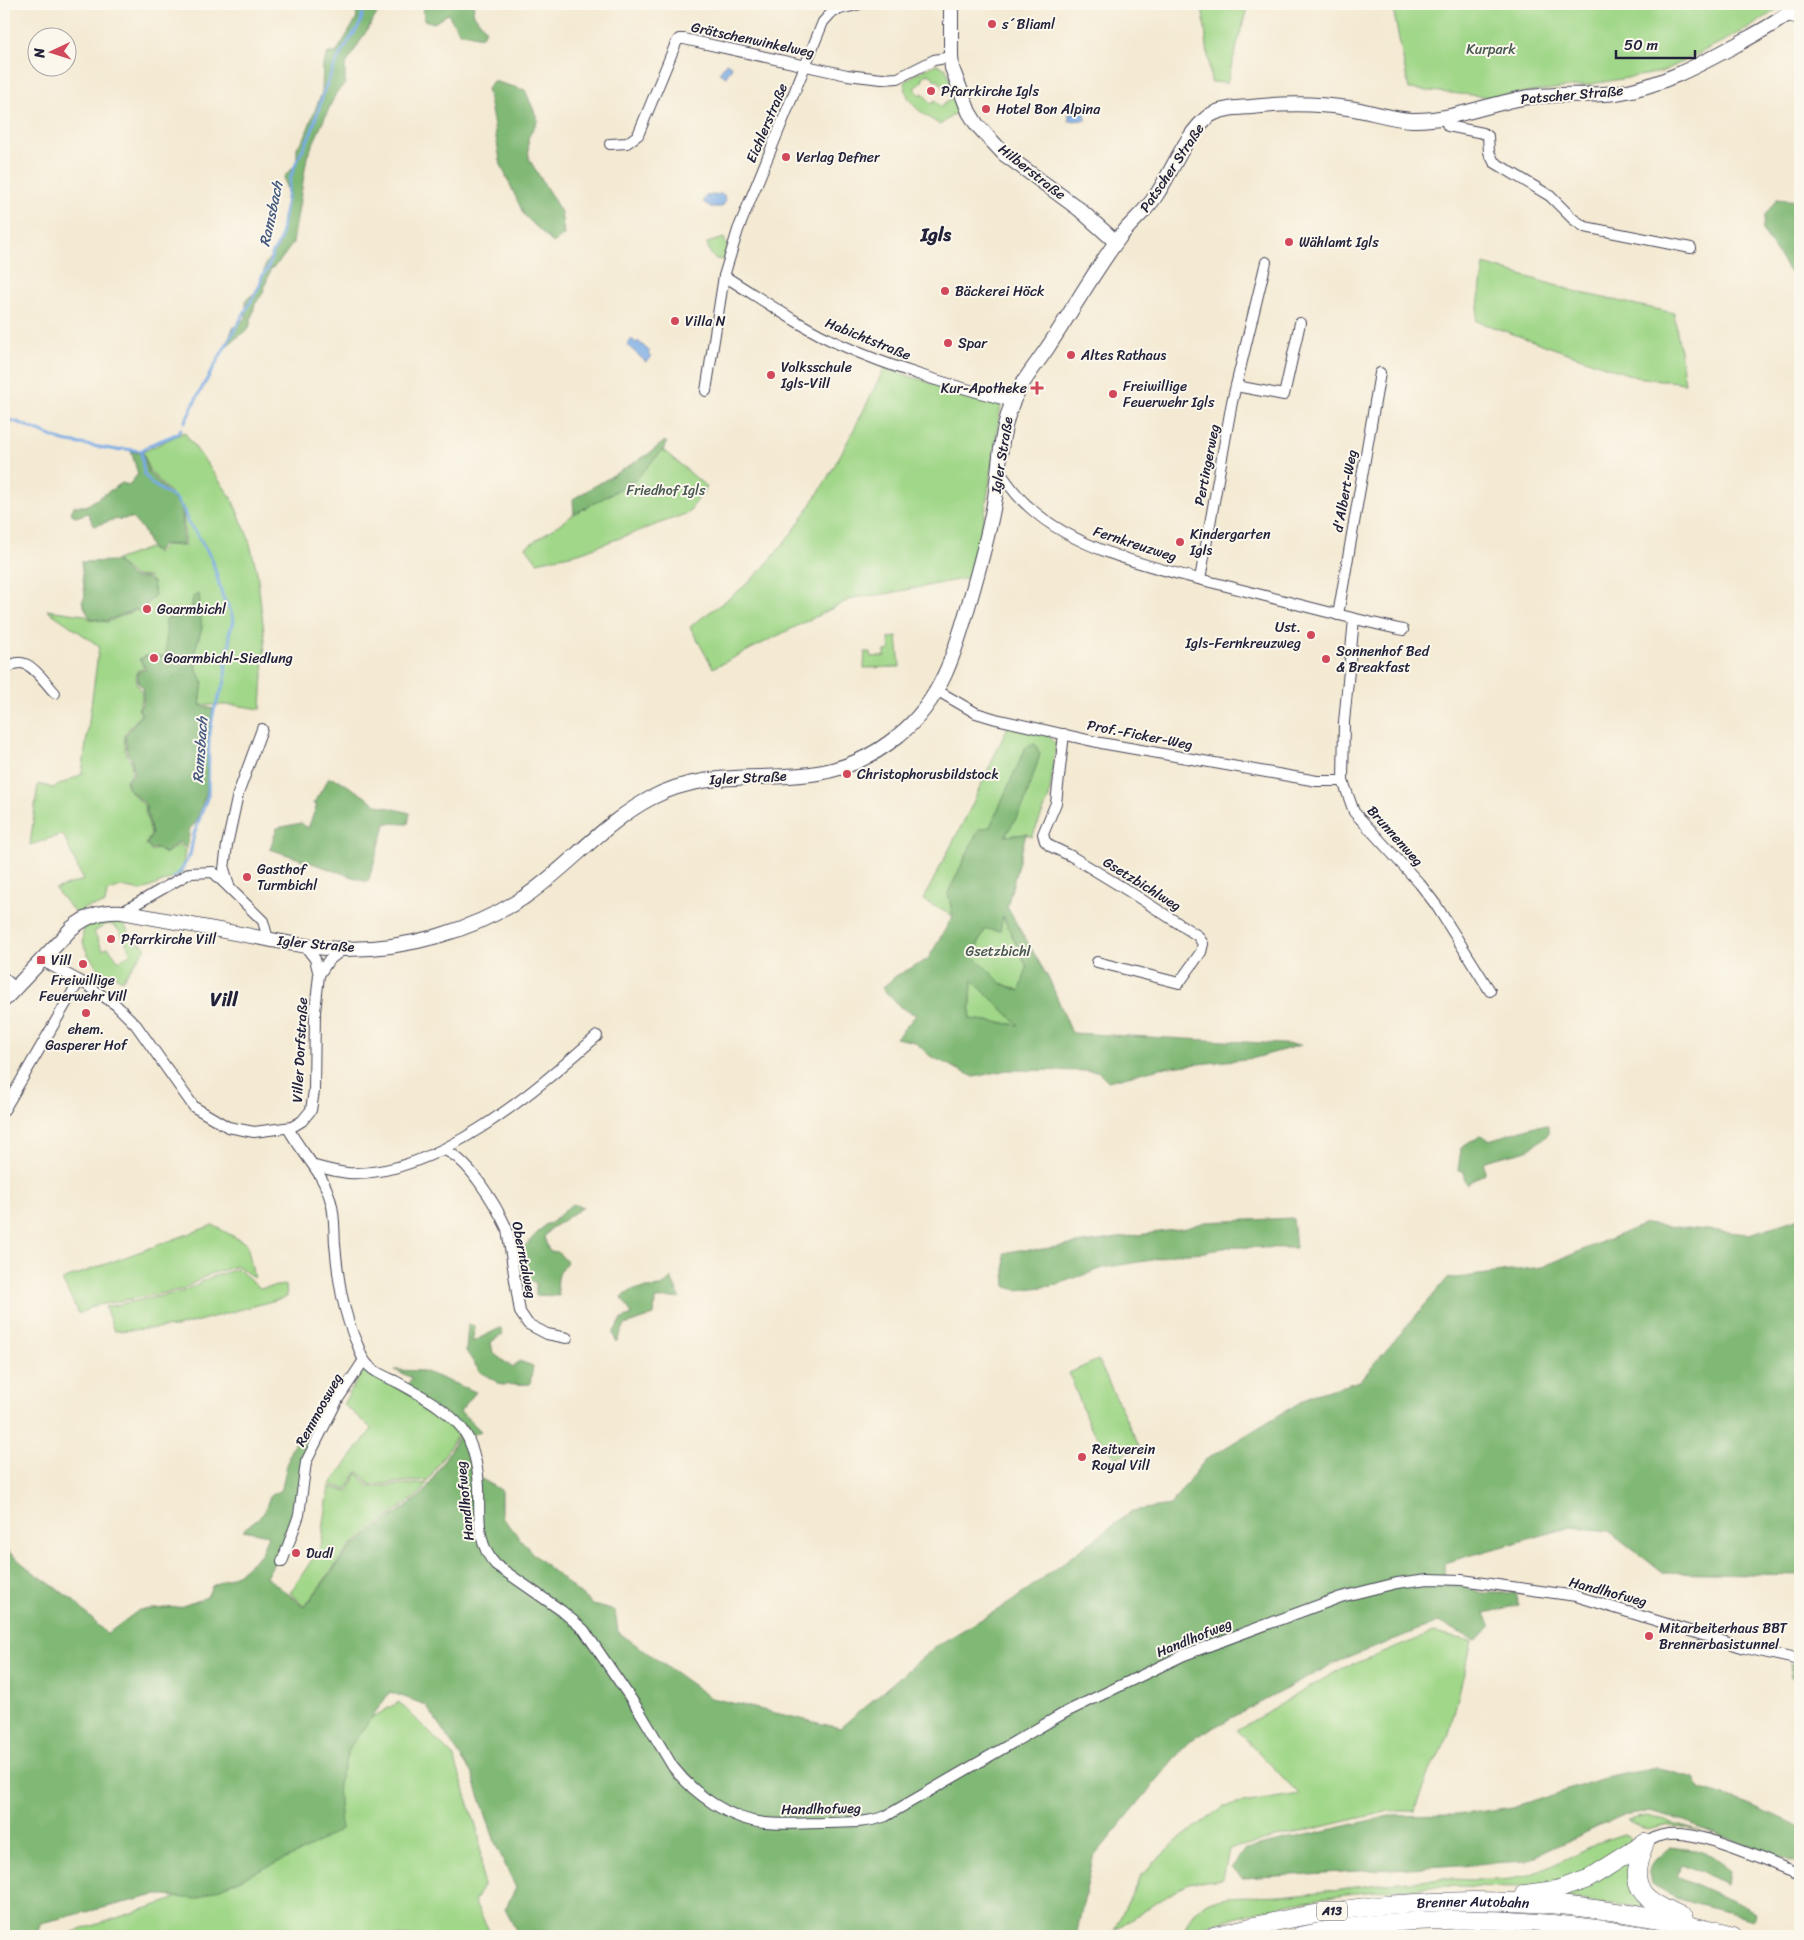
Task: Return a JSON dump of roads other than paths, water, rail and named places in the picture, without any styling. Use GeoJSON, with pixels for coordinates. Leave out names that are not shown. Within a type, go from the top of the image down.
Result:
{"type":"FeatureCollection","features":[{"type":"Feature","properties":{"kind":"highway"},"geometry":{"type":"LineString","coordinates":[[1451,1901],[1561,1889],[1582,1882],[1601,1872],[1646,1843]]}},
{"type":"Feature","properties":{"kind":"highway"},"geometry":{"type":"LineString","coordinates":[[1646,1843],[1638,1859],[1637,1870],[1637,1881],[1642,1892],[1647,1898],[1665,1909],[1708,1930]]}},
{"type":"Feature","properties":{"kind":"highway","name":"Brenner Autobahn"},"geometry":{"type":"LineString","coordinates":[[1214,1936],[1308,1915],[1345,1909],[1451,1901],[1561,1905],[1622,1913],[1733,1936]]}},
{"type":"Feature","properties":{"kind":"highway","name":"Brenner Autobahn"},"geometry":{"type":"LineString","coordinates":[[1300,1936],[1391,1923],[1473,1920],[1548,1923],[1645,1936]]}},
{"type":"Feature","properties":{"kind":"main road","name":"Hilberstraße"},"geometry":{"type":"LineString","coordinates":[[951,4],[951,57],[957,82],[969,112],[1008,157],[1079,208],[1116,242]]}},
{"type":"Feature","properties":{"kind":"main road","name":"Patscher Straße"},"geometry":{"type":"LineString","coordinates":[[1116,242],[1154,199],[1193,133],[1206,118],[1219,111],[1261,106],[1317,104],[1362,110],[1402,119],[1419,120],[1444,117],[1532,96],[1612,93],[1646,87],[1721,53],[1786,16],[1800,4]]}},
{"type":"Feature","properties":{"kind":"main road","name":"Igler Straße"},"geometry":{"type":"LineString","coordinates":[[4,1000],[9,983],[41,960],[72,928],[85,919],[99,913],[122,912],[305,946],[343,949],[378,948],[419,940],[451,931],[491,915],[520,900],[633,809],[658,794],[676,787],[727,777],[827,772],[875,753],[915,722],[938,691],[956,649],[979,569],[992,518],[1003,435],[1013,402],[1030,372],[1116,242]]}},
{"type":"Feature","properties":{"kind":"street","name":"Eichlerstraße"},"geometry":{"type":"LineString","coordinates":[[706,392],[724,276],[738,230],[823,22],[833,11],[860,4]]}},
{"type":"Feature","properties":{"kind":"street"},"geometry":{"type":"LineString","coordinates":[[1786,16],[1800,19]]}},
{"type":"Feature","properties":{"kind":"street","name":"Grätschenwinkelweg"},"geometry":{"type":"LineString","coordinates":[[610,144],[627,143],[638,135],[679,39],[846,75],[891,79],[913,72],[934,60],[951,57]]}},
{"type":"Feature","properties":{"kind":"street"},"geometry":{"type":"LineString","coordinates":[[1444,117],[1448,126],[1484,133],[1488,136],[1489,152],[1494,162],[1550,196],[1579,224],[1585,227],[1691,248]]}},
{"type":"Feature","properties":{"kind":"street","name":"Pertingerweg"},"geometry":{"type":"LineString","coordinates":[[1200,579],[1236,386],[1266,262]]}},
{"type":"Feature","properties":{"kind":"street","name":"Habichtstraße"},"geometry":{"type":"LineString","coordinates":[[724,276],[810,329],[839,344],[880,361],[1013,402]]}},
{"type":"Feature","properties":{"kind":"street"},"geometry":{"type":"LineString","coordinates":[[1236,386],[1284,395],[1300,323]]}},
{"type":"Feature","properties":{"kind":"street","name":"d'Albert-Weg"},"geometry":{"type":"LineString","coordinates":[[1338,615],[1380,373]]}},
{"type":"Feature","properties":{"kind":"street","name":"Fernkreuzweg"},"geometry":{"type":"LineString","coordinates":[[999,471],[1018,497],[1028,507],[1067,533],[1105,552],[1200,579],[1403,630]]}},
{"type":"Feature","properties":{"kind":"street","name":"Brunnenweg"},"geometry":{"type":"LineString","coordinates":[[1354,619],[1344,722],[1343,781],[1354,812],[1425,891],[1490,992]]}},
{"type":"Feature","properties":{"kind":"street"},"geometry":{"type":"LineString","coordinates":[[4,672],[10,665],[19,662],[26,663],[55,692]]}},
{"type":"Feature","properties":{"kind":"street","name":"Prof.-Ficker-Weg"},"geometry":{"type":"LineString","coordinates":[[938,691],[976,713],[1101,743],[1318,780],[1343,781]]}},
{"type":"Feature","properties":{"kind":"street"},"geometry":{"type":"LineString","coordinates":[[230,889],[224,868],[227,845],[238,794],[262,730]]}},
{"type":"Feature","properties":{"kind":"street","name":"Gsetzbichlweg"},"geometry":{"type":"LineString","coordinates":[[1064,734],[1056,803],[1043,834],[1045,841],[1050,846],[1071,856],[1164,913],[1198,936],[1202,944],[1202,952],[1179,983],[1097,962]]}},
{"type":"Feature","properties":{"kind":"street"},"geometry":{"type":"LineString","coordinates":[[122,912],[190,873],[213,872],[263,921],[268,939]]}},
{"type":"Feature","properties":{"kind":"street","name":"Viller Dorfstraße"},"geometry":{"type":"LineString","coordinates":[[41,960],[80,980],[116,1005],[136,1025],[194,1107],[221,1124],[254,1132],[288,1128],[301,1122],[312,1108],[315,1012],[319,975],[315,959],[305,946]]}},
{"type":"Feature","properties":{"kind":"street"},"geometry":{"type":"LineString","coordinates":[[319,975],[328,961],[343,949]]}},
{"type":"Feature","properties":{"kind":"street"},"geometry":{"type":"LineString","coordinates":[[4,1110],[80,980]]}},
{"type":"Feature","properties":{"kind":"street"},"geometry":{"type":"LineString","coordinates":[[315,1166],[344,1172],[364,1172],[403,1166],[443,1150],[522,1099],[596,1036]]}},
{"type":"Feature","properties":{"kind":"street","name":"Handlhofweg"},"geometry":{"type":"LineString","coordinates":[[288,1128],[299,1148],[315,1166],[324,1182],[331,1202],[338,1274],[344,1305],[350,1329],[364,1360],[377,1372],[426,1398],[453,1419],[464,1431],[476,1462],[479,1486],[480,1533],[484,1548],[491,1560],[562,1611],[584,1630],[602,1654],[681,1778],[709,1800],[728,1811],[757,1822],[772,1824],[859,1822],[886,1816],[1066,1712],[1178,1658],[1341,1597],[1397,1582],[1428,1579],[1462,1580],[1576,1596],[1745,1648],[1800,1660]]}},
{"type":"Feature","properties":{"kind":"street","name":"Oberntalweg"},"geometry":{"type":"LineString","coordinates":[[443,1150],[454,1155],[465,1165],[497,1208],[507,1229],[520,1312],[528,1324],[547,1334],[567,1338]]}},
{"type":"Feature","properties":{"kind":"street","name":"Remmoosweg"},"geometry":{"type":"LineString","coordinates":[[282,1562],[299,1515],[306,1462],[338,1399],[364,1360]]}},
{"type":"Feature","properties":{"kind":"street"},"geometry":{"type":"LineString","coordinates":[[1646,1843],[1663,1835],[1682,1833],[1706,1839],[1800,1874]]}},
{"type":"Feature","properties":{"kind":"water"},"geometry":{"type":"Polygon","coordinates":[[[726,63],[732,67],[726,77],[719,73],[726,63]]]}},
{"type":"Feature","properties":{"kind":"water"},"geometry":{"type":"Polygon","coordinates":[[[1085,112],[1086,120],[1069,121],[1069,113],[1085,112]]]}},
{"type":"Feature","properties":{"kind":"water"},"geometry":{"type":"Polygon","coordinates":[[[724,195],[725,202],[722,207],[711,207],[703,202],[706,196],[724,195]]]}},
{"type":"Feature","properties":{"kind":"water"},"geometry":{"type":"Polygon","coordinates":[[[632,339],[636,343],[638,341],[650,352],[648,354],[651,357],[646,362],[627,345],[632,339]]]}},
{"type":"Feature","properties":{"kind":"waterway","name":"Ramsbach"},"geometry":{"type":"LineString","coordinates":[[185,422],[260,285],[262,276],[268,268],[273,252],[280,241],[290,179],[312,131],[324,91],[335,65],[360,24],[365,4]]}},
{"type":"Feature","properties":{"kind":"waterway"},"geometry":{"type":"LineString","coordinates":[[4,419],[17,422],[63,441],[117,450],[123,449]]}},
{"type":"Feature","properties":{"kind":"waterway","name":"Ramsbach"},"geometry":{"type":"LineString","coordinates":[[174,877],[180,872],[190,855],[194,834],[208,795],[209,737],[214,710],[225,681],[226,654],[230,643],[229,633],[234,622],[230,609],[223,598],[212,559],[188,523],[184,511],[176,499],[152,484],[144,474],[141,451],[150,445],[177,434],[181,429]]}},
{"type":"Feature","properties":{"kind":"waterway"},"geometry":{"type":"LineString","coordinates":[[126,449],[141,451]]}},
{"type":"Feature","properties":{"kind":"place","name":"s´Bliaml"},"geometry":{"type":"Point","coordinates":[992,24]}},
{"type":"Feature","properties":{"kind":"place","name":"Pfarrkirche Igls"},"geometry":{"type":"Point","coordinates":[931,91]}},
{"type":"Feature","properties":{"kind":"place","name":"Hotel Bon Alpina"},"geometry":{"type":"Point","coordinates":[986,109]}},
{"type":"Feature","properties":{"kind":"place","name":"Verlag Defner"},"geometry":{"type":"Point","coordinates":[786,157]}},
{"type":"Feature","properties":{"kind":"place","name":"Wählamt Igls"},"geometry":{"type":"Point","coordinates":[1289,242]}},
{"type":"Feature","properties":{"kind":"place","name":"Bäckerei Höck"},"geometry":{"type":"Point","coordinates":[945,291]}},
{"type":"Feature","properties":{"kind":"place","name":"Villa N"},"geometry":{"type":"Point","coordinates":[675,321]}},
{"type":"Feature","properties":{"kind":"place","name":"Spar"},"geometry":{"type":"Point","coordinates":[948,343]}},
{"type":"Feature","properties":{"kind":"place","name":"Altes Rathaus"},"geometry":{"type":"Point","coordinates":[1071,355]}},
{"type":"Feature","properties":{"kind":"place","name":"Volksschule Igls-Vill"},"geometry":{"type":"Point","coordinates":[771,375]}},
{"type":"Feature","properties":{"kind":"place","name":"Kur-Apotheke"},"geometry":{"type":"Point","coordinates":[1037,388]}},
{"type":"Feature","properties":{"kind":"place","name":"Freiwillige Feuerwehr Igls"},"geometry":{"type":"Point","coordinates":[1113,394]}},
{"type":"Feature","properties":{"kind":"place","name":"Kindergarten Igls"},"geometry":{"type":"Point","coordinates":[1180,542]}},
{"type":"Feature","properties":{"kind":"place","name":"Goarmbichl"},"geometry":{"type":"Point","coordinates":[147,609]}},
{"type":"Feature","properties":{"kind":"place","name":"Ust. Igls-Fernkreuzweg"},"geometry":{"type":"Point","coordinates":[1311,635]}},
{"type":"Feature","properties":{"kind":"place","name":"Goarmbichl-Siedlung"},"geometry":{"type":"Point","coordinates":[154,658]}},
{"type":"Feature","properties":{"kind":"place","name":"Sonnenhof Bed & Breakfast"},"geometry":{"type":"Point","coordinates":[1326,659]}},
{"type":"Feature","properties":{"kind":"place","name":"Christophorusbildstock"},"geometry":{"type":"Point","coordinates":[847,774]}},
{"type":"Feature","properties":{"kind":"place","name":"Gasthof Turmbichl"},"geometry":{"type":"Point","coordinates":[247,877]}},
{"type":"Feature","properties":{"kind":"place","name":"Pfarrkirche Vill"},"geometry":{"type":"Point","coordinates":[111,939]}},
{"type":"Feature","properties":{"kind":"place","name":"Vill"},"geometry":{"type":"Point","coordinates":[41,960]}},
{"type":"Feature","properties":{"kind":"place","name":"Freiwillige Feuerwehr Vill"},"geometry":{"type":"Point","coordinates":[83,964]}},
{"type":"Feature","properties":{"kind":"place","name":"ehem. Gasperer Hof"},"geometry":{"type":"Point","coordinates":[86,1013]}},
{"type":"Feature","properties":{"kind":"place","name":"Reitverein Royal Vill"},"geometry":{"type":"Point","coordinates":[1082,1457]}},
{"type":"Feature","properties":{"kind":"place","name":"Dudl"},"geometry":{"type":"Point","coordinates":[296,1553]}},
{"type":"Feature","properties":{"kind":"place","name":"Mitarbeiterhaus BBT Brennerbasistunnel"},"geometry":{"type":"Point","coordinates":[1649,1636]}},
{"type":"Feature","properties":{"kind":"district","name":"Igls"},"geometry":{"type":"Point","coordinates":[936,234]}},
{"type":"Feature","properties":{"kind":"district","name":"Vill"},"geometry":{"type":"Point","coordinates":[224,999]}},
{"type":"Feature","properties":{"kind":"park label","name":"Kurpark"},"geometry":{"type":"Point","coordinates":[1491,49]}},
{"type":"Feature","properties":{"kind":"park label","name":"Friedhof Igls"},"geometry":{"type":"Point","coordinates":[666,490]}},
{"type":"Feature","properties":{"kind":"park label","name":"Gsetzbichl"},"geometry":{"type":"Point","coordinates":[998,951]}}]}
